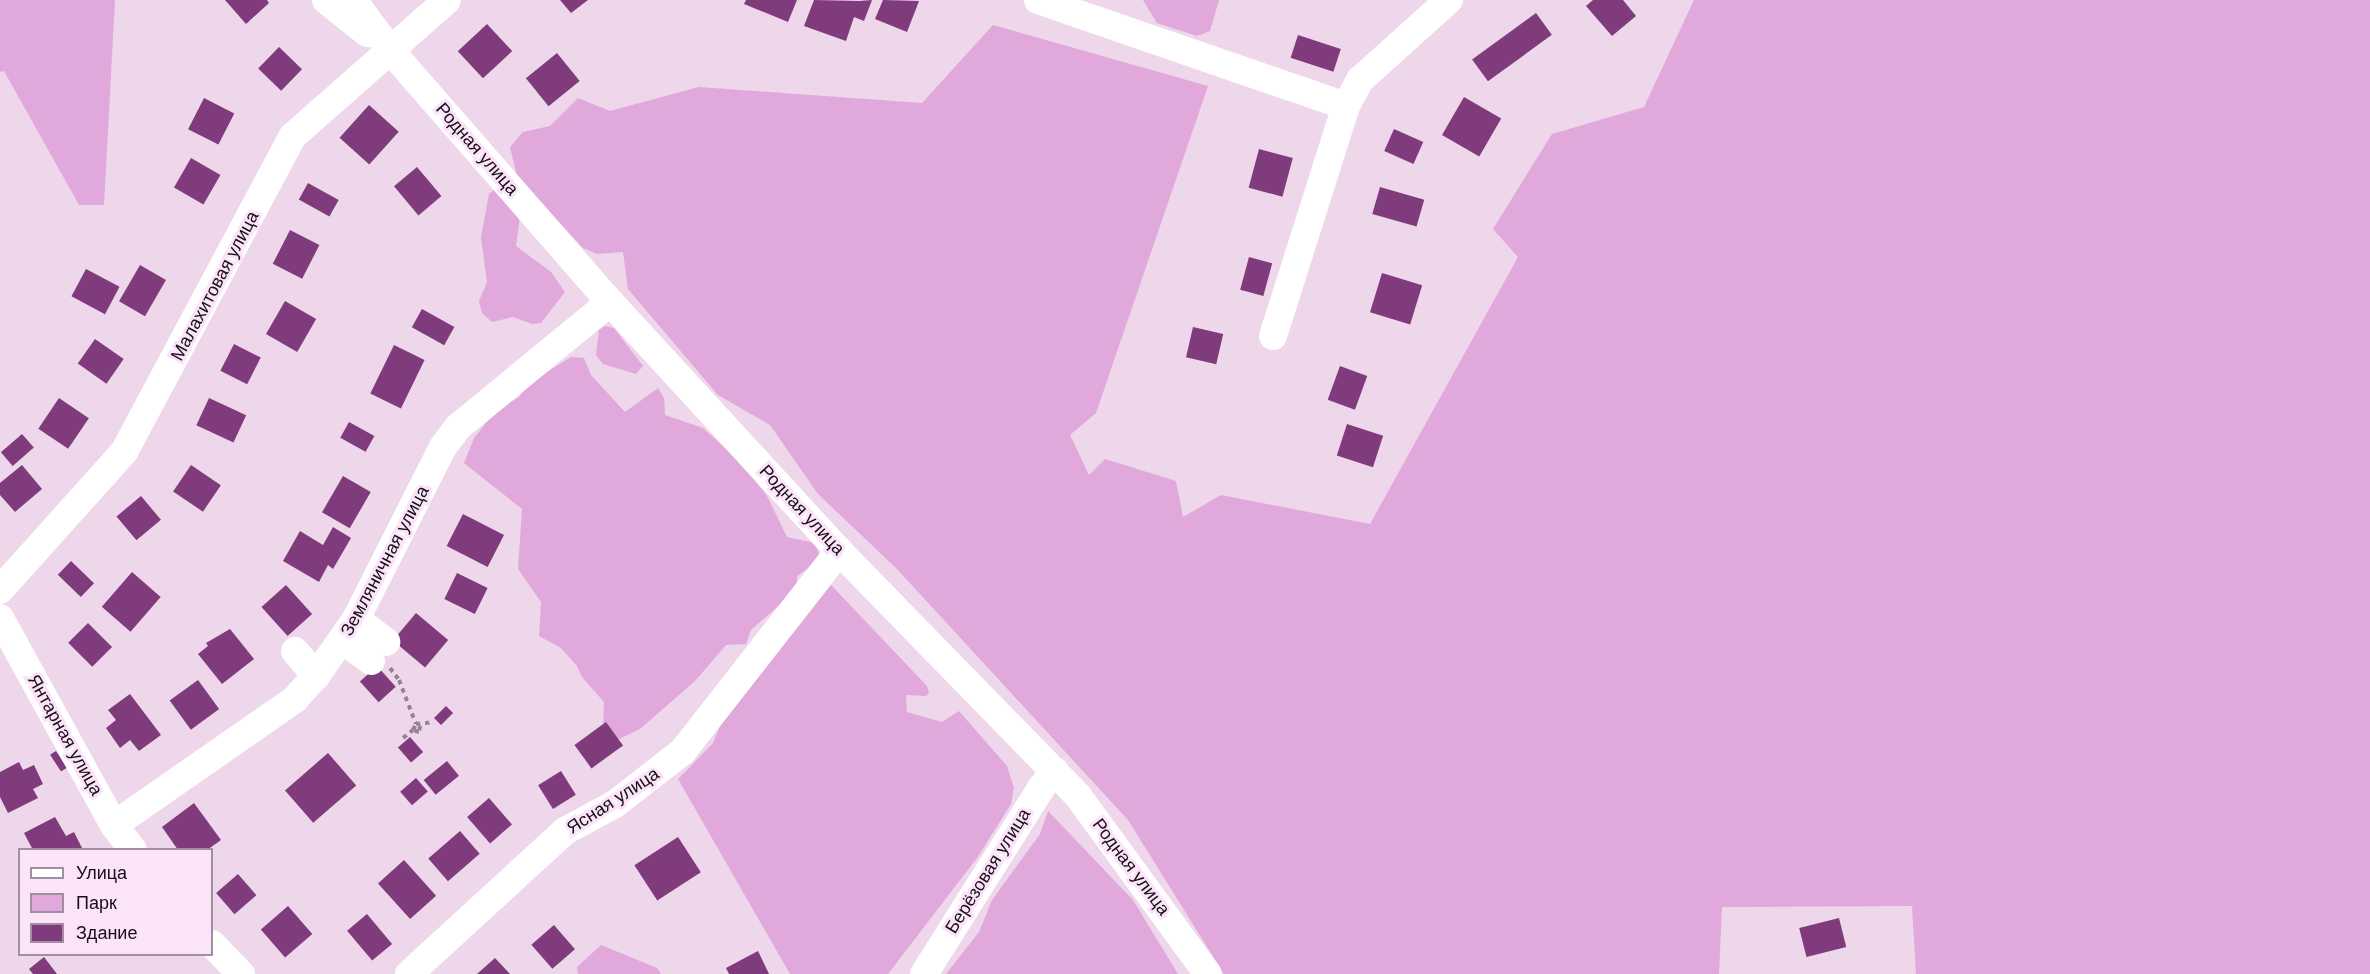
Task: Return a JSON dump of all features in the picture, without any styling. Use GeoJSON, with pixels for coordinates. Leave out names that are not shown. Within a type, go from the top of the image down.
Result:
{"type":"FeatureCollection","features":[{"type":"Feature","properties":{"kind":"street","name":"Родная улица"},"geometry":{"type":"LineString","coordinates":[[326,0],[390,50]]}},
{"type":"Feature","properties":{"kind":"street","name":"Родная улица"},"geometry":{"type":"LineString","coordinates":[[353,0],[390,50],[610,302],[839,551],[1078,796],[1208,974]]}},
{"type":"Feature","properties":{"kind":"street","name":"Малахитовая улица"},"geometry":{"type":"LineString","coordinates":[[0,590],[124,452],[293,136],[447,0]]}},
{"type":"Feature","properties":{"kind":"street"},"geometry":{"type":"LineString","coordinates":[[1038,0],[1346,106]]}},
{"type":"Feature","properties":{"kind":"street"},"geometry":{"type":"LineString","coordinates":[[1273,336],[1346,106],[1360,80],[1449,0]]}},
{"type":"Feature","properties":{"kind":"street","name":"Земляничная улица"},"geometry":{"type":"LineString","coordinates":[[114,825],[295,699],[316,676],[350,630],[443,447],[458,427],[610,302]]}},
{"type":"Feature","properties":{"kind":"street","name":"Ясная улица"},"geometry":{"type":"LineString","coordinates":[[409,974],[564,831],[615,804],[683,751],[839,551]]}},
{"type":"Feature","properties":{"kind":"street","name":"Янтарная улица"},"geometry":{"type":"LineString","coordinates":[[0,618],[114,825],[132,848]]}},
{"type":"Feature","properties":{"kind":"street"},"geometry":{"type":"LineString","coordinates":[[350,630],[382,660]]}},
{"type":"Feature","properties":{"kind":"street"},"geometry":{"type":"LineString","coordinates":[[295,651],[316,676]]}},
{"type":"Feature","properties":{"kind":"street","name":"Берёзовая улица"},"geometry":{"type":"LineString","coordinates":[[924,974],[1041,788],[1055,771]]}},
{"type":"Feature","properties":{"kind":"street"},"geometry":{"type":"LineString","coordinates":[[213,945],[241,974]]}},
{"type":"Feature","properties":{"kind":"path"},"geometry":{"type":"LineString","coordinates":[[382,660],[399,680]]}},
{"type":"Feature","properties":{"kind":"path"},"geometry":{"type":"LineString","coordinates":[[382,660],[399,680],[418,725],[419,732],[414,730],[403,738]]}},
{"type":"Feature","properties":{"kind":"path"},"geometry":{"type":"LineString","coordinates":[[418,725],[434,722]]}},
{"type":"Feature","properties":{"kind":"green space"},"geometry":{"type":"Polygon","coordinates":[[[0,0],[115,0],[104,205],[79,205],[4,71],[0,72],[0,0]]]}},
{"type":"Feature","properties":{"kind":"green space"},"geometry":{"type":"Polygon","coordinates":[[[1143,0],[1219,0],[1210,31],[1197,36],[1157,23],[1143,0]]]}},
{"type":"Feature","properties":{"kind":"green space"},"geometry":{"type":"Polygon","coordinates":[[[1694,0],[2370,0],[2370,974],[1916,974],[1912,906],[1722,907],[1719,974],[1224,974],[1128,820],[896,568],[818,494],[770,425],[718,395],[628,289],[623,252],[597,254],[583,248],[517,176],[510,147],[523,132],[550,126],[578,98],[610,111],[699,87],[922,103],[993,25],[1208,86],[1096,413],[1070,435],[1089,475],[1105,459],[1176,481],[1183,517],[1221,495],[1370,524],[1518,257],[1493,229],[1552,134],[1644,107],[1694,0]]]}},
{"type":"Feature","properties":{"kind":"green space"},"geometry":{"type":"Polygon","coordinates":[[[494,190],[520,216],[516,246],[551,272],[565,292],[541,323],[532,324],[513,317],[492,322],[482,313],[479,301],[487,282],[481,237],[489,194],[494,190]]]}},
{"type":"Feature","properties":{"kind":"green space"},"geometry":{"type":"Polygon","coordinates":[[[605,326],[614,328],[643,366],[636,374],[603,364],[596,355],[599,330],[605,326]]]}},
{"type":"Feature","properties":{"kind":"green space"},"geometry":{"type":"Polygon","coordinates":[[[571,357],[584,358],[591,375],[625,412],[658,388],[664,398],[665,415],[703,428],[741,463],[767,496],[787,537],[815,543],[821,559],[797,576],[797,589],[751,630],[746,644],[726,645],[695,681],[640,729],[615,741],[603,727],[604,702],[561,648],[539,636],[541,602],[518,569],[522,509],[464,463],[474,438],[494,413],[519,397],[528,384],[571,357]]]}},
{"type":"Feature","properties":{"kind":"green space"},"geometry":{"type":"Polygon","coordinates":[[[831,585],[927,686],[929,693],[926,696],[906,695],[907,712],[942,722],[959,711],[1007,766],[1014,788],[1011,804],[977,858],[888,974],[790,974],[678,779],[713,743],[720,726],[831,585]]]}},
{"type":"Feature","properties":{"kind":"green space"},"geometry":{"type":"Polygon","coordinates":[[[1048,811],[1133,900],[1178,974],[946,974],[979,932],[992,900],[1040,834],[1048,811]]]}},
{"type":"Feature","properties":{"kind":"green space"},"geometry":{"type":"Polygon","coordinates":[[[601,945],[657,968],[661,974],[578,974],[577,967],[601,945]]]}},
{"type":"Feature","properties":{"kind":"building"},"geometry":{"type":"Polygon","coordinates":[[[225,0],[267,0],[269,3],[246,24],[225,0]]]}},
{"type":"Feature","properties":{"kind":"building"},"geometry":{"type":"Polygon","coordinates":[[[560,0],[588,0],[571,13],[560,0]]]}},
{"type":"Feature","properties":{"kind":"building"},"geometry":{"type":"Polygon","coordinates":[[[746,0],[797,0],[788,22],[744,4],[746,0]]]}},
{"type":"Feature","properties":{"kind":"building"},"geometry":{"type":"Polygon","coordinates":[[[814,0],[872,0],[864,21],[854,17],[846,41],[804,26],[814,0]]]}},
{"type":"Feature","properties":{"kind":"building"},"geometry":{"type":"Polygon","coordinates":[[[883,0],[919,1],[907,32],[875,19],[883,0]]]}},
{"type":"Feature","properties":{"kind":"building"},"geometry":{"type":"Polygon","coordinates":[[[1593,0],[1623,0],[1636,16],[1612,36],[1586,6],[1593,0]]]}},
{"type":"Feature","properties":{"kind":"building"},"geometry":{"type":"Polygon","coordinates":[[[1536,13],[1552,35],[1488,81],[1472,59],[1536,13]]]}},
{"type":"Feature","properties":{"kind":"building"},"geometry":{"type":"Polygon","coordinates":[[[487,24],[512,51],[483,78],[458,51],[487,24]]]}},
{"type":"Feature","properties":{"kind":"building"},"geometry":{"type":"Polygon","coordinates":[[[1298,35],[1341,49],[1333,72],[1291,58],[1298,35]]]}},
{"type":"Feature","properties":{"kind":"building"},"geometry":{"type":"Polygon","coordinates":[[[279,47],[302,69],[281,91],[258,69],[279,47]]]}},
{"type":"Feature","properties":{"kind":"building"},"geometry":{"type":"Polygon","coordinates":[[[557,53],[580,81],[549,106],[526,78],[557,53]]]}},
{"type":"Feature","properties":{"kind":"building"},"geometry":{"type":"Polygon","coordinates":[[[1464,97],[1501,118],[1479,157],[1442,135],[1464,97]]]}},
{"type":"Feature","properties":{"kind":"building"},"geometry":{"type":"Polygon","coordinates":[[[204,98],[234,113],[218,145],[188,129],[204,98]]]}},
{"type":"Feature","properties":{"kind":"building"},"geometry":{"type":"Polygon","coordinates":[[[369,105],[399,132],[369,164],[340,138],[369,105]]]}},
{"type":"Feature","properties":{"kind":"building"},"geometry":{"type":"Polygon","coordinates":[[[1394,129],[1423,142],[1413,164],[1384,151],[1394,129]]]}},
{"type":"Feature","properties":{"kind":"building"},"geometry":{"type":"Polygon","coordinates":[[[1259,149],[1293,158],[1282,197],[1249,188],[1259,149]]]}},
{"type":"Feature","properties":{"kind":"building"},"geometry":{"type":"Polygon","coordinates":[[[191,158],[220,175],[203,204],[174,187],[191,158]]]}},
{"type":"Feature","properties":{"kind":"building"},"geometry":{"type":"Polygon","coordinates":[[[417,167],[441,196],[418,215],[394,186],[417,167]]]}},
{"type":"Feature","properties":{"kind":"building"},"geometry":{"type":"Polygon","coordinates":[[[308,183],[339,200],[329,217],[299,200],[308,183]]]}},
{"type":"Feature","properties":{"kind":"building"},"geometry":{"type":"Polygon","coordinates":[[[1380,187],[1424,200],[1417,227],[1372,214],[1380,187]]]}},
{"type":"Feature","properties":{"kind":"building"},"geometry":{"type":"Polygon","coordinates":[[[290,230],[319,245],[302,279],[273,264],[290,230]]]}},
{"type":"Feature","properties":{"kind":"building"},"geometry":{"type":"Polygon","coordinates":[[[1249,257],[1272,263],[1263,296],[1240,290],[1249,257]]]}},
{"type":"Feature","properties":{"kind":"building"},"geometry":{"type":"Polygon","coordinates":[[[140,265],[166,280],[145,316],[119,301],[140,265]]]}},
{"type":"Feature","properties":{"kind":"building"},"geometry":{"type":"Polygon","coordinates":[[[86,269],[120,287],[105,314],[71,296],[86,269]]]}},
{"type":"Feature","properties":{"kind":"building"},"geometry":{"type":"Polygon","coordinates":[[[1382,273],[1422,285],[1410,324],[1370,312],[1382,273]]]}},
{"type":"Feature","properties":{"kind":"building"},"geometry":{"type":"Polygon","coordinates":[[[285,301],[316,319],[297,352],[266,334],[285,301]]]}},
{"type":"Feature","properties":{"kind":"building"},"geometry":{"type":"Polygon","coordinates":[[[422,309],[454,327],[444,345],[412,327],[422,309]]]}},
{"type":"Feature","properties":{"kind":"building"},"geometry":{"type":"Polygon","coordinates":[[[1193,327],[1223,334],[1216,364],[1186,357],[1193,327]]]}},
{"type":"Feature","properties":{"kind":"building"},"geometry":{"type":"Polygon","coordinates":[[[95,339],[124,359],[106,384],[78,364],[95,339]]]}},
{"type":"Feature","properties":{"kind":"building"},"geometry":{"type":"Polygon","coordinates":[[[234,344],[261,358],[247,384],[220,371],[234,344]]]}},
{"type":"Feature","properties":{"kind":"building"},"geometry":{"type":"Polygon","coordinates":[[[394,345],[425,360],[401,408],[370,394],[394,345]]]}},
{"type":"Feature","properties":{"kind":"building"},"geometry":{"type":"Polygon","coordinates":[[[1340,366],[1367,376],[1355,410],[1328,400],[1340,366]]]}},
{"type":"Feature","properties":{"kind":"building"},"geometry":{"type":"Polygon","coordinates":[[[59,398],[89,418],[68,449],[38,429],[59,398]]]}},
{"type":"Feature","properties":{"kind":"building"},"geometry":{"type":"Polygon","coordinates":[[[209,398],[246,415],[233,443],[196,425],[209,398]]]}},
{"type":"Feature","properties":{"kind":"building"},"geometry":{"type":"Polygon","coordinates":[[[349,422],[374,436],[366,452],[340,438],[349,422]]]}},
{"type":"Feature","properties":{"kind":"building"},"geometry":{"type":"Polygon","coordinates":[[[1347,424],[1383,436],[1373,467],[1337,455],[1347,424]]]}},
{"type":"Feature","properties":{"kind":"building"},"geometry":{"type":"Polygon","coordinates":[[[22,434],[34,448],[13,466],[1,452],[22,434]]]}},
{"type":"Feature","properties":{"kind":"building"},"geometry":{"type":"Polygon","coordinates":[[[22,465],[42,489],[15,512],[0,495],[0,483],[22,465]]]}},
{"type":"Feature","properties":{"kind":"building"},"geometry":{"type":"Polygon","coordinates":[[[191,465],[221,485],[203,512],[173,492],[191,465]]]}},
{"type":"Feature","properties":{"kind":"building"},"geometry":{"type":"Polygon","coordinates":[[[343,476],[371,492],[350,528],[322,512],[343,476]]]}},
{"type":"Feature","properties":{"kind":"building"},"geometry":{"type":"Polygon","coordinates":[[[141,496],[161,520],[136,540],[116,517],[141,496]]]}},
{"type":"Feature","properties":{"kind":"building"},"geometry":{"type":"Polygon","coordinates":[[[463,514],[504,535],[488,567],[447,546],[463,514]]]}},
{"type":"Feature","properties":{"kind":"building"},"geometry":{"type":"Polygon","coordinates":[[[333,527],[351,538],[333,569],[328,565],[319,582],[283,561],[300,531],[323,545],[333,527]]]}},
{"type":"Feature","properties":{"kind":"building"},"geometry":{"type":"Polygon","coordinates":[[[71,561],[94,583],[81,597],[58,575],[71,561]]]}},
{"type":"Feature","properties":{"kind":"building"},"geometry":{"type":"Polygon","coordinates":[[[132,572],[161,597],[131,632],[102,607],[132,572]]]}},
{"type":"Feature","properties":{"kind":"building"},"geometry":{"type":"Polygon","coordinates":[[[457,573],[488,588],[475,614],[444,599],[457,573]]]}},
{"type":"Feature","properties":{"kind":"building"},"geometry":{"type":"Polygon","coordinates":[[[286,585],[312,614],[288,636],[261,607],[286,585]]]}},
{"type":"Feature","properties":{"kind":"building"},"geometry":{"type":"Polygon","coordinates":[[[416,613],[448,640],[425,668],[393,641],[416,613]]]}},
{"type":"Feature","properties":{"kind":"building"},"geometry":{"type":"Polygon","coordinates":[[[88,623],[112,647],[92,667],[68,643],[88,623]]]}},
{"type":"Feature","properties":{"kind":"building"},"geometry":{"type":"Polygon","coordinates":[[[230,629],[254,659],[222,684],[198,654],[208,646],[206,643],[230,629]]]}},
{"type":"Feature","properties":{"kind":"building"},"geometry":{"type":"Polygon","coordinates":[[[377,666],[396,687],[379,702],[360,681],[377,666]]]}},
{"type":"Feature","properties":{"kind":"building"},"geometry":{"type":"Polygon","coordinates":[[[198,680],[219,709],[191,730],[170,701],[198,680]]]}},
{"type":"Feature","properties":{"kind":"building"},"geometry":{"type":"Polygon","coordinates":[[[130,694],[161,735],[139,751],[130,740],[120,748],[106,728],[116,720],[108,710],[130,694]]]}},
{"type":"Feature","properties":{"kind":"building"},"geometry":{"type":"Polygon","coordinates":[[[446,706],[453,713],[441,725],[434,718],[446,706]]]}},
{"type":"Feature","properties":{"kind":"building"},"geometry":{"type":"Polygon","coordinates":[[[606,722],[623,745],[591,768],[574,745],[606,722]]]}},
{"type":"Feature","properties":{"kind":"building"},"geometry":{"type":"Polygon","coordinates":[[[410,737],[423,752],[411,763],[398,747],[410,737]]]}},
{"type":"Feature","properties":{"kind":"building"},"geometry":{"type":"Polygon","coordinates":[[[56,751],[67,768],[61,772],[50,755],[56,751]]]}},
{"type":"Feature","properties":{"kind":"building"},"geometry":{"type":"Polygon","coordinates":[[[328,753],[356,785],[313,823],[285,790],[328,753]]]}},
{"type":"Feature","properties":{"kind":"building"},"geometry":{"type":"Polygon","coordinates":[[[447,761],[459,776],[436,795],[424,780],[447,761]]]}},
{"type":"Feature","properties":{"kind":"building"},"geometry":{"type":"Polygon","coordinates":[[[19,762],[23,770],[34,765],[43,784],[33,789],[38,798],[8,813],[0,797],[0,772],[19,762]]]}},
{"type":"Feature","properties":{"kind":"building"},"geometry":{"type":"Polygon","coordinates":[[[561,771],[576,795],[553,809],[538,785],[561,771]]]}},
{"type":"Feature","properties":{"kind":"building"},"geometry":{"type":"Polygon","coordinates":[[[416,778],[428,792],[412,805],[400,792],[416,778]]]}},
{"type":"Feature","properties":{"kind":"building"},"geometry":{"type":"Polygon","coordinates":[[[489,798],[512,824],[490,843],[467,817],[489,798]]]}},
{"type":"Feature","properties":{"kind":"building"},"geometry":{"type":"Polygon","coordinates":[[[194,803],[221,840],[210,848],[177,848],[162,827],[194,803]]]}},
{"type":"Feature","properties":{"kind":"building"},"geometry":{"type":"Polygon","coordinates":[[[55,817],[66,836],[74,832],[82,848],[32,848],[24,833],[55,817]]]}},
{"type":"Feature","properties":{"kind":"building"},"geometry":{"type":"Polygon","coordinates":[[[460,831],[480,854],[448,881],[428,859],[460,831]]]}},
{"type":"Feature","properties":{"kind":"building"},"geometry":{"type":"Polygon","coordinates":[[[678,837],[701,872],[657,901],[634,865],[678,837]]]}},
{"type":"Feature","properties":{"kind":"building"},"geometry":{"type":"Polygon","coordinates":[[[404,860],[436,896],[410,919],[378,883],[404,860]]]}},
{"type":"Feature","properties":{"kind":"building"},"geometry":{"type":"Polygon","coordinates":[[[238,874],[256,895],[234,914],[216,893],[238,874]]]}},
{"type":"Feature","properties":{"kind":"building"},"geometry":{"type":"Polygon","coordinates":[[[288,906],[312,934],[285,958],[261,930],[288,906]]]}},
{"type":"Feature","properties":{"kind":"building"},"geometry":{"type":"Polygon","coordinates":[[[367,914],[392,944],[372,961],[347,931],[367,914]]]}},
{"type":"Feature","properties":{"kind":"building"},"geometry":{"type":"Polygon","coordinates":[[[1839,918],[1846,947],[1806,957],[1799,928],[1839,918]]]}},
{"type":"Feature","properties":{"kind":"building"},"geometry":{"type":"Polygon","coordinates":[[[554,925],[575,949],[552,969],[531,945],[554,925]]]}},
{"type":"Feature","properties":{"kind":"building"},"geometry":{"type":"Polygon","coordinates":[[[758,951],[769,974],[729,974],[726,968],[758,951]]]}},
{"type":"Feature","properties":{"kind":"building"},"geometry":{"type":"Polygon","coordinates":[[[44,957],[57,974],[33,974],[29,969],[44,957]]]}},
{"type":"Feature","properties":{"kind":"building"},"geometry":{"type":"Polygon","coordinates":[[[495,958],[510,974],[477,974],[495,958]]]}}]}
